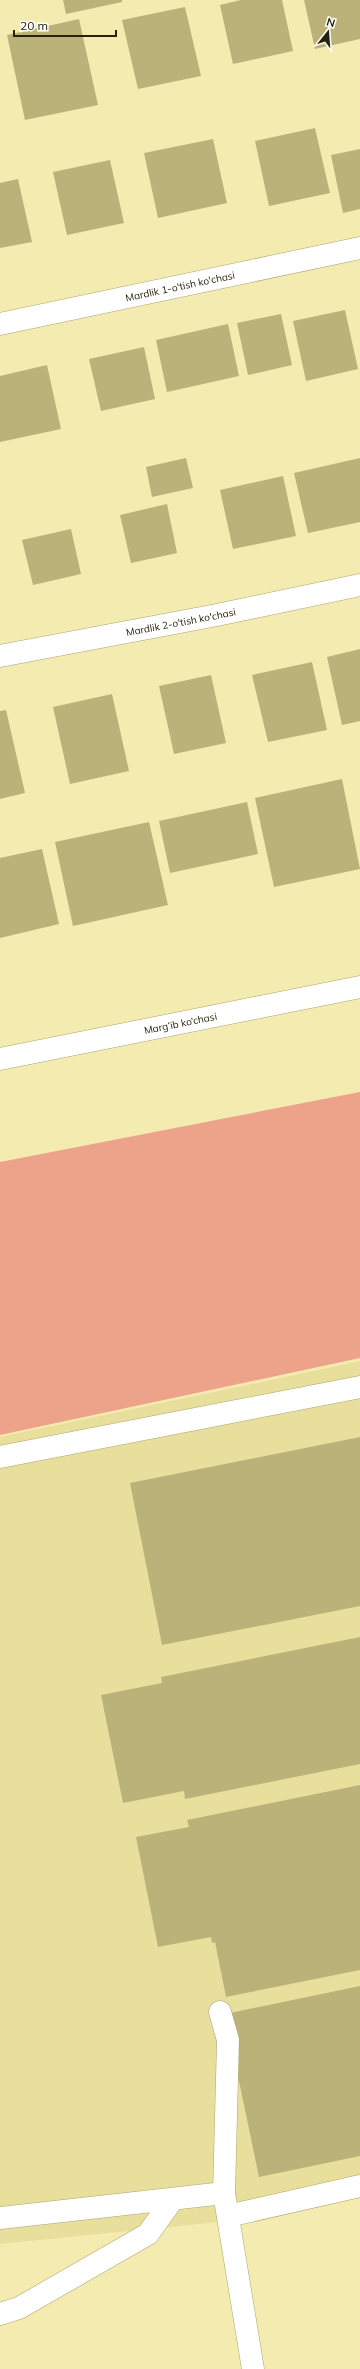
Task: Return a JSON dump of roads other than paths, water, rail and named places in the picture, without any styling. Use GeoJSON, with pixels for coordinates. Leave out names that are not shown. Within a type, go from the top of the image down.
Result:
{"type":"FeatureCollection","features":[{"type":"Feature","properties":{"kind":"street","name":"Mardlik 1-o'tish ko'chasi"},"geometry":{"type":"LineString","coordinates":[[0,324],[360,248]]}},
{"type":"Feature","properties":{"kind":"street","name":"Mardlik 2-o'tish ko'chasi"},"geometry":{"type":"LineString","coordinates":[[0,656],[217,615],[360,585]]}},
{"type":"Feature","properties":{"kind":"street","name":"Marg‘ib ko‘chasi"},"geometry":{"type":"LineString","coordinates":[[0,1059],[360,987]]}},
{"type":"Feature","properties":{"kind":"street"},"geometry":{"type":"LineString","coordinates":[[0,1457],[360,1387]]}},
{"type":"Feature","properties":{"kind":"street"},"geometry":{"type":"LineString","coordinates":[[220,2012],[228,2040],[224,2193],[253,2369]]}},
{"type":"Feature","properties":{"kind":"street"},"geometry":{"type":"LineString","coordinates":[[228,2216],[360,2186]]}},
{"type":"Feature","properties":{"kind":"street"},"geometry":{"type":"LineString","coordinates":[[0,2218],[224,2193]]}},
{"type":"Feature","properties":{"kind":"street"},"geometry":{"type":"LineString","coordinates":[[0,2314],[19,2308],[148,2234],[173,2199]]}}]}
